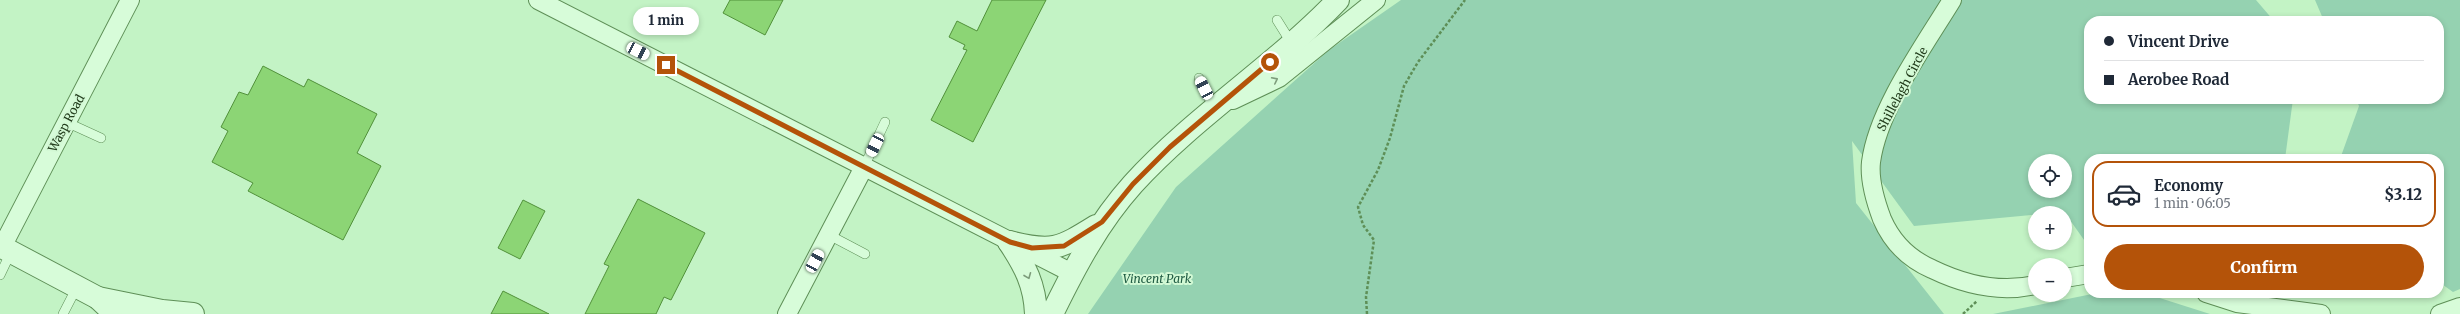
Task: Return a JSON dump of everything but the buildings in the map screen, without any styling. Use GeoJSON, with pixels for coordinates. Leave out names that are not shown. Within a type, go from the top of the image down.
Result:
{"type":"FeatureCollection","features":[{"type":"Feature","properties":{"kind":"street","name":"Wasp Road"},"geometry":{"type":"LineString","coordinates":[[4,248],[66,122],[130,0]]}},
{"type":"Feature","properties":{"kind":"street"},"geometry":{"type":"LineString","coordinates":[[538,0],[1072,273]]}},
{"type":"Feature","properties":{"kind":"street"},"geometry":{"type":"LineString","coordinates":[[1052,314],[1083,252],[1102,222],[1133,184],[1214,108],[1315,24],[1338,0]]}},
{"type":"Feature","properties":{"kind":"street"},"geometry":{"type":"LineString","coordinates":[[1214,108],[1279,78],[1376,0]]}},
{"type":"Feature","properties":{"kind":"street","name":"Shillelagh Circle"},"geometry":{"type":"LineString","coordinates":[[1952,0],[1880,126],[1871,164],[1876,204],[1886,227],[1900,248],[1922,265],[1949,277],[1985,287],[2028,287]]}},
{"type":"Feature","properties":{"kind":"street"},"geometry":{"type":"LineString","coordinates":[[787,314],[864,167]]}},
{"type":"Feature","properties":{"kind":"street"},"geometry":{"type":"LineString","coordinates":[[1010,242],[1032,248],[1064,246],[1102,222]]}},
{"type":"Feature","properties":{"kind":"street"},"geometry":{"type":"LineString","coordinates":[[1010,242],[1024,264],[1036,293],[1036,314]]}},
{"type":"Feature","properties":{"kind":"street"},"geometry":{"type":"LineString","coordinates":[[4,248],[98,298],[115,314]]}},
{"type":"Feature","properties":{"kind":"street"},"geometry":{"type":"LineString","coordinates":[[2072,277],[2084,275]]}},
{"type":"Feature","properties":{"kind":"street"},"geometry":{"type":"LineString","coordinates":[[98,298],[115,300],[147,308],[193,314]]}},
{"type":"Feature","properties":{"kind":"street"},"geometry":{"type":"LineString","coordinates":[[2222,298],[2237,303],[2321,314]]}},
{"type":"Feature","properties":{"kind":"street"},"geometry":{"type":"LineString","coordinates":[[2440,314],[2460,307]]}},
{"type":"Feature","properties":{"kind":"lane"},"geometry":{"type":"LineString","coordinates":[[1277,20],[1292,44]]}},
{"type":"Feature","properties":{"kind":"lane"},"geometry":{"type":"LineString","coordinates":[[1199,78],[1214,108]]}},
{"type":"Feature","properties":{"kind":"lane"},"geometry":{"type":"LineString","coordinates":[[66,122],[101,138]]}},
{"type":"Feature","properties":{"kind":"lane"},"geometry":{"type":"LineString","coordinates":[[864,167],[885,122]]}},
{"type":"Feature","properties":{"kind":"lane"},"geometry":{"type":"LineString","coordinates":[[828,235],[865,254]]}},
{"type":"Feature","properties":{"kind":"lane"},"geometry":{"type":"LineString","coordinates":[[0,275],[4,248]]}},
{"type":"Feature","properties":{"kind":"lane"},"geometry":{"type":"LineString","coordinates":[[63,314],[77,287]]}},
{"type":"Feature","properties":{"kind":"path"},"geometry":{"type":"LineString","coordinates":[[1367,314],[1366,297],[1374,240],[1363,226],[1358,207],[1378,170],[1390,138],[1404,86],[1418,62],[1465,0]]}},
{"type":"Feature","properties":{"kind":"green space","name":"Vincent Park"},"geometry":{"type":"Polygon","coordinates":[[[1401,0],[2256,0],[2270,16],[2084,16],[2084,104],[2292,104],[2286,154],[2084,154],[2084,240],[2072,223],[2072,206],[2028,206],[2028,215],[1914,226],[1852,141],[1856,203],[1944,314],[1088,314],[1176,187],[1329,50],[1401,0]]]}},
{"type":"Feature","properties":{"kind":"green space"},"geometry":{"type":"Polygon","coordinates":[[[2315,0],[2460,0],[2460,289],[2453,292],[2444,286],[2444,154],[2342,154],[2359,106],[2358,104],[2444,104],[2444,16],[2322,16],[2315,0]]]}},
{"type":"Feature","properties":{"kind":"green space"},"geometry":{"type":"Polygon","coordinates":[[[2084,296],[2084,298],[2160,298],[2210,314],[1993,314],[2052,302],[2072,302],[2072,298],[2084,296]]]}},
{"type":"Feature","properties":{"kind":"route"},"geometry":{"type":"LineString","coordinates":[[666,65],[1010,242],[1032,248],[1049,248],[1064,246],[1102,222],[1133,184],[1170,147],[1214,108],[1270,62]]}}]}
